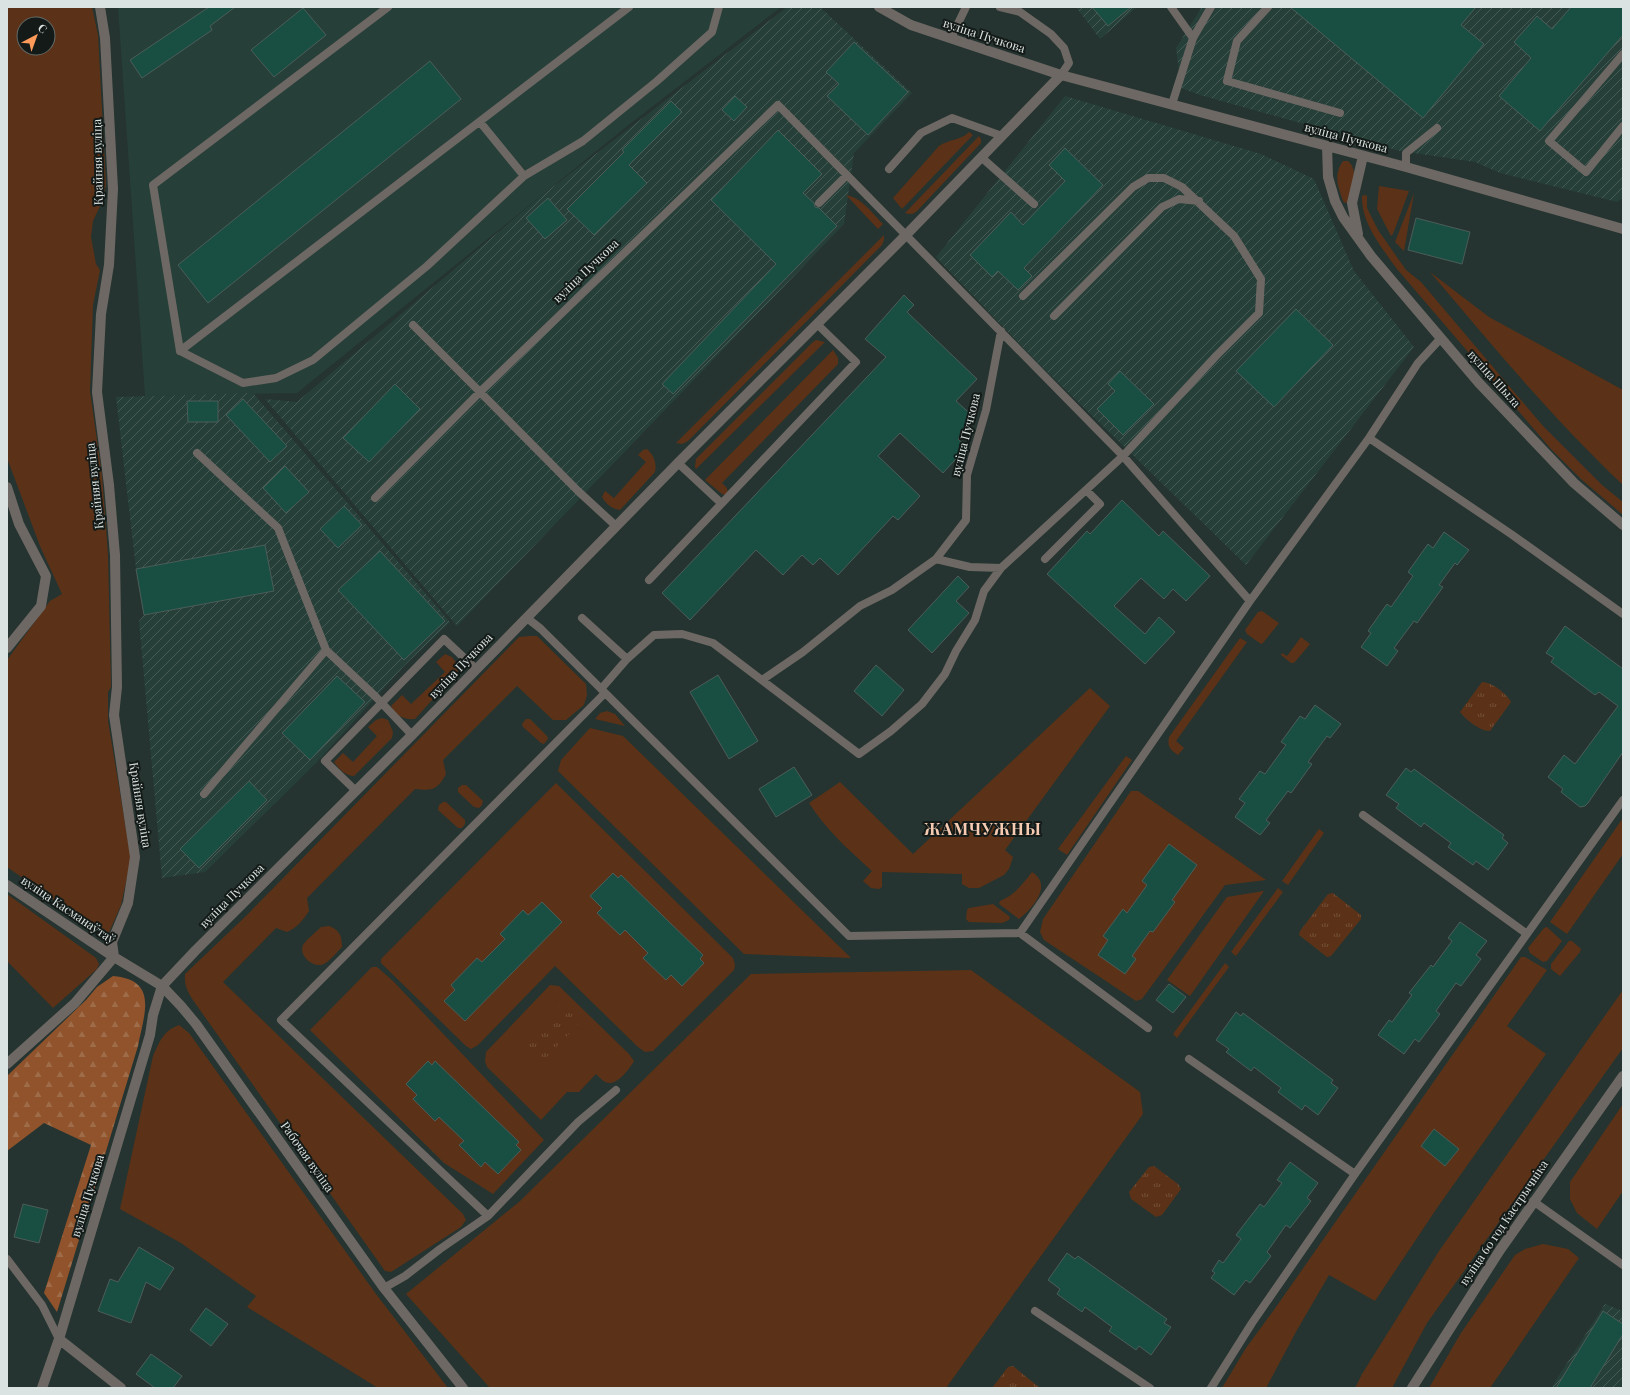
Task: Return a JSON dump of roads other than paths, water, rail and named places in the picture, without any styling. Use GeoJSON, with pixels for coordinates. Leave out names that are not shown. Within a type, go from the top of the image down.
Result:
{"type":"FeatureCollection","features":[{"type":"Feature","properties":{"kind":"street","name":"Крайняя вуліца"},"geometry":{"type":"LineString","coordinates":[[100,7],[105,45],[113,189],[109,264],[101,314],[97,392],[109,485],[114,555],[117,687],[114,715],[135,857],[128,903],[112,942],[114,957]]}},
{"type":"Feature","properties":{"kind":"street","name":"вуліца Пучкова"},"geometry":{"type":"LineString","coordinates":[[879,7],[911,25],[1061,75],[1406,167],[1623,229]]}},
{"type":"Feature","properties":{"kind":"street","name":"вуліца Пучкова"},"geometry":{"type":"LineString","coordinates":[[42,1388],[59,1338],[150,1035],[162,986],[196,950],[412,735],[678,463],[906,235],[1061,75]]}},
{"type":"Feature","properties":{"kind":"street","name":"вуліца Шыла"},"geometry":{"type":"LineString","coordinates":[[1327,146],[1329,185],[1343,218],[1371,256],[1479,383],[1574,483],[1623,525]]}},
{"type":"Feature","properties":{"kind":"street","name":"вуліца Шыла"},"geometry":{"type":"LineString","coordinates":[[1359,238],[1352,203],[1363,156]]}},
{"type":"Feature","properties":{"kind":"street"},"geometry":{"type":"LineString","coordinates":[[7,487],[19,524],[46,576],[41,606],[7,648]]}},
{"type":"Feature","properties":{"kind":"street","name":"вуліца Касманаўтаў"},"geometry":{"type":"LineString","coordinates":[[7,885],[114,957]]}},
{"type":"Feature","properties":{"kind":"street","name":"Рабочая вуліца"},"geometry":{"type":"LineString","coordinates":[[114,957],[162,986],[196,1024],[384,1288],[463,1388]]}},
{"type":"Feature","properties":{"kind":"street"},"geometry":{"type":"LineString","coordinates":[[7,1064],[75,1003],[114,957]]}},
{"type":"Feature","properties":{"kind":"street","name":"вуліца 60 год Кастрычніка"},"geometry":{"type":"LineString","coordinates":[[1412,1388],[1533,1201],[1623,1076]]}},
{"type":"Feature","properties":{"kind":"street"},"geometry":{"type":"LineString","coordinates":[[59,1338],[121,1388]]}},
{"type":"Feature","properties":{"kind":"lane"},"geometry":{"type":"LineString","coordinates":[[180,351],[153,185],[388,7]]}},
{"type":"Feature","properties":{"kind":"lane"},"geometry":{"type":"LineString","coordinates":[[180,351],[629,7]]}},
{"type":"Feature","properties":{"kind":"lane"},"geometry":{"type":"LineString","coordinates":[[180,351],[243,383],[276,378],[313,360],[428,266],[524,176],[583,141],[657,81],[712,32],[719,7]]}},
{"type":"Feature","properties":{"kind":"lane"},"geometry":{"type":"LineString","coordinates":[[951,38],[966,7]]}},
{"type":"Feature","properties":{"kind":"lane"},"geometry":{"type":"LineString","coordinates":[[1000,7],[1020,12],[1051,34],[1064,48],[1069,62],[1061,75]]}},
{"type":"Feature","properties":{"kind":"lane"},"geometry":{"type":"LineString","coordinates":[[1171,7],[1193,38]]}},
{"type":"Feature","properties":{"kind":"lane"},"geometry":{"type":"LineString","coordinates":[[1172,104],[1193,38],[1212,7]]}},
{"type":"Feature","properties":{"kind":"lane"},"geometry":{"type":"LineString","coordinates":[[1268,7],[1237,41],[1227,81],[1340,113]]}},
{"type":"Feature","properties":{"kind":"lane"},"geometry":{"type":"LineString","coordinates":[[1623,54],[1549,141],[1586,172],[1623,126]]}},
{"type":"Feature","properties":{"kind":"lane","name":"вуліца Пучкова"},"geometry":{"type":"LineString","coordinates":[[480,392],[778,105],[1123,456],[1250,601]]}},
{"type":"Feature","properties":{"kind":"lane"},"geometry":{"type":"LineString","coordinates":[[889,169],[921,133],[952,118],[1002,136]]}},
{"type":"Feature","properties":{"kind":"lane"},"geometry":{"type":"LineString","coordinates":[[480,122],[524,176]]}},
{"type":"Feature","properties":{"kind":"lane"},"geometry":{"type":"LineString","coordinates":[[1406,167],[1406,153],[1437,128]]}},
{"type":"Feature","properties":{"kind":"lane"},"geometry":{"type":"LineString","coordinates":[[981,157],[1034,204]]}},
{"type":"Feature","properties":{"kind":"lane"},"geometry":{"type":"LineString","coordinates":[[819,203],[847,175]]}},
{"type":"Feature","properties":{"kind":"lane"},"geometry":{"type":"LineString","coordinates":[[488,1216],[281,1020],[603,691],[627,659],[654,635],[682,634],[713,643],[859,754],[891,731],[922,704],[945,674],[956,651],[975,620],[984,591],[1001,568],[1123,456],[1217,355],[1259,313],[1261,279],[1234,236],[1199,202],[1182,187],[1164,178],[1148,178],[1133,187],[1023,296]]}},
{"type":"Feature","properties":{"kind":"lane"},"geometry":{"type":"LineString","coordinates":[[1054,316],[1162,207],[1179,199],[1199,202]]}},
{"type":"Feature","properties":{"kind":"lane"},"geometry":{"type":"LineString","coordinates":[[649,580],[856,362],[817,324]]}},
{"type":"Feature","properties":{"kind":"lane"},"geometry":{"type":"LineString","coordinates":[[413,325],[578,491],[616,526]]}},
{"type":"Feature","properties":{"kind":"lane","name":"вуліца Пучкова"},"geometry":{"type":"LineString","coordinates":[[762,680],[803,652],[860,606],[892,590],[936,559],[966,520],[967,475],[986,410],[1001,332]]}},
{"type":"Feature","properties":{"kind":"lane"},"geometry":{"type":"LineString","coordinates":[[1020,933],[1250,601],[1369,438],[1418,363],[1441,338]]}},
{"type":"Feature","properties":{"kind":"lane"},"geometry":{"type":"LineString","coordinates":[[375,498],[480,392]]}},
{"type":"Feature","properties":{"kind":"lane"},"geometry":{"type":"LineString","coordinates":[[1369,438],[1511,534],[1623,614]]}},
{"type":"Feature","properties":{"kind":"lane"},"geometry":{"type":"LineString","coordinates":[[197,453],[278,528],[326,650],[382,703],[412,735]]}},
{"type":"Feature","properties":{"kind":"lane"},"geometry":{"type":"LineString","coordinates":[[678,463],[721,503]]}},
{"type":"Feature","properties":{"kind":"lane"},"geometry":{"type":"LineString","coordinates":[[1045,559],[1100,504],[1086,490]]}},
{"type":"Feature","properties":{"kind":"lane"},"geometry":{"type":"LineString","coordinates":[[936,559],[970,567],[1001,568]]}},
{"type":"Feature","properties":{"kind":"lane"},"geometry":{"type":"LineString","coordinates":[[527,618],[603,691],[849,936],[1020,933],[1148,1028]]}},
{"type":"Feature","properties":{"kind":"lane"},"geometry":{"type":"LineString","coordinates":[[582,618],[627,659]]}},
{"type":"Feature","properties":{"kind":"lane"},"geometry":{"type":"LineString","coordinates":[[356,791],[325,761],[444,639],[476,669]]}},
{"type":"Feature","properties":{"kind":"lane"},"geometry":{"type":"LineString","coordinates":[[204,794],[326,650]]}},
{"type":"Feature","properties":{"kind":"lane"},"geometry":{"type":"LineString","coordinates":[[1211,1388],[1252,1323],[1355,1174],[1623,800]]}},
{"type":"Feature","properties":{"kind":"lane"},"geometry":{"type":"LineString","coordinates":[[1363,815],[1527,934]]}},
{"type":"Feature","properties":{"kind":"lane"},"geometry":{"type":"LineString","coordinates":[[1189,1059],[1355,1174]]}},
{"type":"Feature","properties":{"kind":"lane"},"geometry":{"type":"LineString","coordinates":[[384,1288],[404,1276],[488,1216],[578,1122],[616,1090]]}},
{"type":"Feature","properties":{"kind":"lane"},"geometry":{"type":"LineString","coordinates":[[1533,1201],[1623,1265]]}},
{"type":"Feature","properties":{"kind":"lane"},"geometry":{"type":"LineString","coordinates":[[7,1259],[42,1305],[59,1338]]}},
{"type":"Feature","properties":{"kind":"lane"},"geometry":{"type":"LineString","coordinates":[[1035,1311],[1150,1388]]}},
{"type":"Feature","properties":{"kind":"district","name":"ЖАМЧУЖНЫ"},"geometry":{"type":"Point","coordinates":[983,829]}}]}
